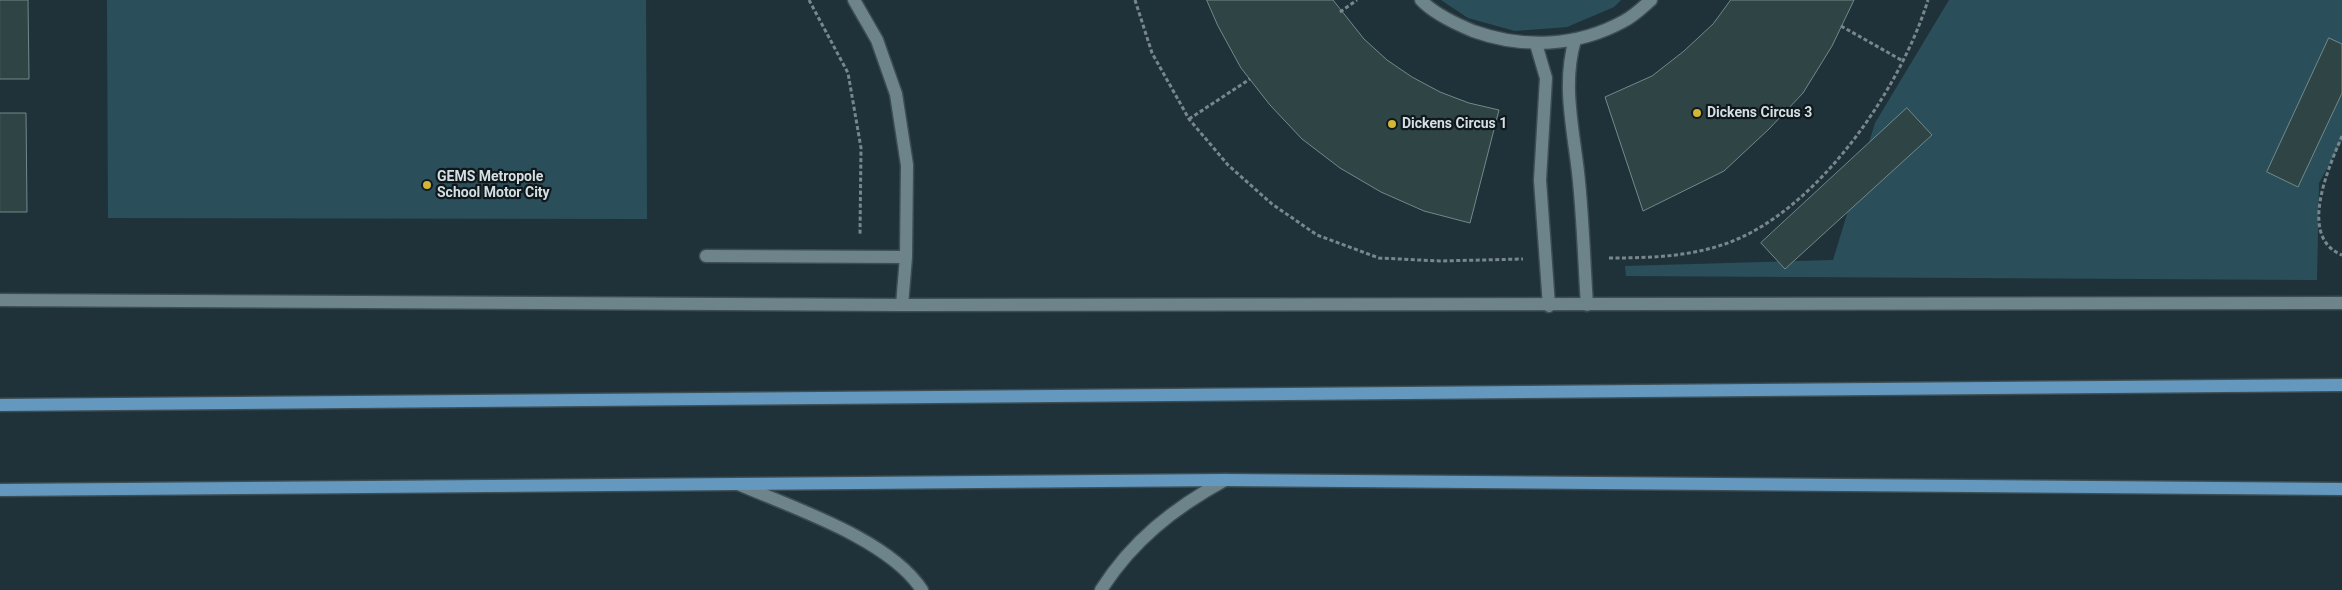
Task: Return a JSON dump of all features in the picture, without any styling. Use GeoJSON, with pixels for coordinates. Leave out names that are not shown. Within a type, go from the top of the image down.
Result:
{"type":"FeatureCollection","features":[{"type":"Feature","properties":{"kind":"main road"},"geometry":{"type":"LineString","coordinates":[[0,405],[2342,385]]}},
{"type":"Feature","properties":{"kind":"main road"},"geometry":{"type":"LineString","coordinates":[[0,490],[1225,480],[2342,489]]}},
{"type":"Feature","properties":{"kind":"street"},"geometry":{"type":"LineString","coordinates":[[854,0],[877,40],[896,94],[907,165],[906,257],[902,305]]}},
{"type":"Feature","properties":{"kind":"street"},"geometry":{"type":"LineString","coordinates":[[1421,0],[1457,25],[1496,39],[1536,44],[1575,40],[1625,21],[1651,0]]}},
{"type":"Feature","properties":{"kind":"street"},"geometry":{"type":"LineString","coordinates":[[1575,40],[1569,62],[1568,86],[1578,172],[1587,305]]}},
{"type":"Feature","properties":{"kind":"street"},"geometry":{"type":"LineString","coordinates":[[1536,44],[1546,78],[1540,180],[1549,306]]}},
{"type":"Feature","properties":{"kind":"street"},"geometry":{"type":"LineString","coordinates":[[706,256],[906,257]]}},
{"type":"Feature","properties":{"kind":"street"},"geometry":{"type":"LineString","coordinates":[[0,300],[902,305],[1549,306],[2342,303]]}},
{"type":"Feature","properties":{"kind":"street"},"geometry":{"type":"LineString","coordinates":[[1101,590],[1113,571],[1136,544],[1163,519],[1193,498],[1225,480]]}},
{"type":"Feature","properties":{"kind":"street"},"geometry":{"type":"LineString","coordinates":[[738,484],[856,536],[891,558],[922,590]]}},
{"type":"Feature","properties":{"kind":"path"},"geometry":{"type":"LineString","coordinates":[[809,0],[848,73],[861,148],[860,257]]}},
{"type":"Feature","properties":{"kind":"path"},"geometry":{"type":"LineString","coordinates":[[1340,12],[1357,0]]}},
{"type":"Feature","properties":{"kind":"path"},"geometry":{"type":"LineString","coordinates":[[1841,26],[1903,61]]}},
{"type":"Feature","properties":{"kind":"path"},"geometry":{"type":"LineString","coordinates":[[1189,119],[1250,79]]}},
{"type":"Feature","properties":{"kind":"path"},"geometry":{"type":"LineString","coordinates":[[2342,136],[2328,170],[2318,214],[2319,230],[2326,245],[2342,254]]}},
{"type":"Feature","properties":{"kind":"shaded area"},"geometry":{"type":"Polygon","coordinates":[[[107,0],[646,0],[647,219],[108,218],[107,0]]]}},
{"type":"Feature","properties":{"kind":"shaded area"},"geometry":{"type":"Polygon","coordinates":[[[1441,0],[1621,0],[1614,7],[1567,27],[1515,31],[1468,18],[1441,0]]]}},
{"type":"Feature","properties":{"kind":"shaded area"},"geometry":{"type":"Polygon","coordinates":[[[1949,0],[2342,0],[2342,141],[2319,183],[2317,280],[1626,276],[1625,266],[1833,260],[1875,123],[1949,0]]]}},
{"type":"Feature","properties":{"kind":"building"},"geometry":{"type":"Polygon","coordinates":[[[0,0],[28,0],[29,79],[0,79],[0,0]]]}},
{"type":"Feature","properties":{"kind":"building","name":"Dickens Circus 1"},"geometry":{"type":"Polygon","coordinates":[[[1207,0],[1333,0],[1364,39],[1387,60],[1412,77],[1440,92],[1469,103],[1499,110],[1470,223],[1424,211],[1381,192],[1340,168],[1302,139],[1270,105],[1241,68],[1218,26],[1207,0]]]}},
{"type":"Feature","properties":{"kind":"building","name":"Dickens Circus 3"},"geometry":{"type":"Polygon","coordinates":[[[1731,0],[1854,0],[1832,46],[1803,93],[1769,129],[1724,171],[1643,211],[1605,97],[1652,76],[1684,51],[1713,24],[1731,0]]]}},
{"type":"Feature","properties":{"kind":"building"},"geometry":{"type":"Polygon","coordinates":[[[2329,38],[2342,44],[2342,93],[2298,187],[2267,172],[2329,38]]]}},
{"type":"Feature","properties":{"kind":"building"},"geometry":{"type":"Polygon","coordinates":[[[1907,108],[1932,135],[1785,269],[1761,243],[1907,108]]]}},
{"type":"Feature","properties":{"kind":"building"},"geometry":{"type":"Polygon","coordinates":[[[0,113],[26,113],[27,212],[0,212],[0,113]]]}},
{"type":"Feature","properties":{"kind":"place","name":"Dickens Circus 3"},"geometry":{"type":"Point","coordinates":[1697,113]}},
{"type":"Feature","properties":{"kind":"place","name":"Dickens Circus 1"},"geometry":{"type":"Point","coordinates":[1392,124]}},
{"type":"Feature","properties":{"kind":"place","name":"GEMS Metropole School Motor City"},"geometry":{"type":"Point","coordinates":[427,185]}}]}
